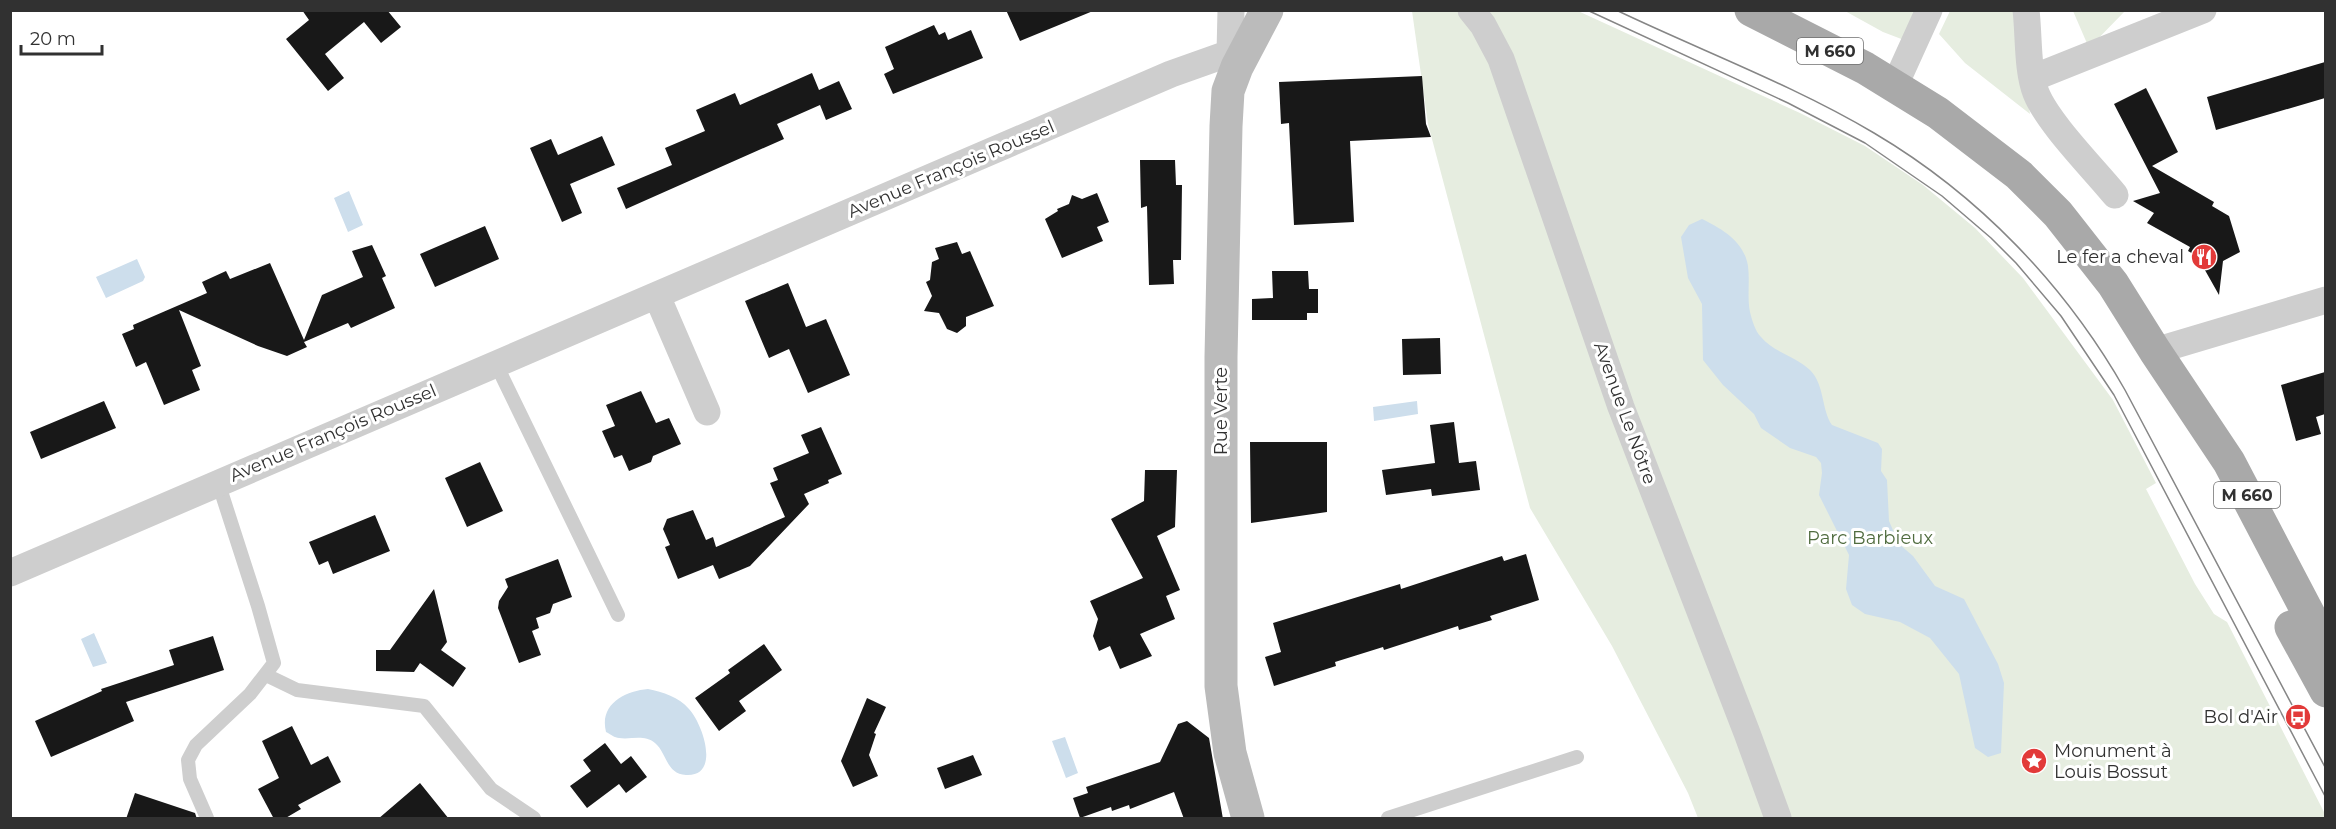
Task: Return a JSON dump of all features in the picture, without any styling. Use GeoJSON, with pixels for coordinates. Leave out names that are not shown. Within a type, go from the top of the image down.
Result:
{"type":"FeatureCollection","features":[{"type":"Feature","properties":{"kind":"main road","name":"M 660"},"geometry":{"type":"LineString","coordinates":[[1752,13],[1895,85],[1960,128],[2038,192],[2097,261],[2229,462],[2320,648],[2325,691]]}},
{"type":"Feature","properties":{"kind":"street"},"geometry":{"type":"LineString","coordinates":[[1231,10],[1238,50]]}},
{"type":"Feature","properties":{"kind":"street","name":"Rue Verte"},"geometry":{"type":"LineString","coordinates":[[1248,819],[1238,790],[1228,740],[1221,686],[1221,357],[1226,126],[1228,92],[1238,50],[1267,10]]}},
{"type":"Feature","properties":{"kind":"street","name":"Avenue Le Nôtre"},"geometry":{"type":"LineString","coordinates":[[1470,10],[1483,25],[1501,58],[1621,407],[1778,819]]}},
{"type":"Feature","properties":{"kind":"street"},"geometry":{"type":"LineString","coordinates":[[1895,85],[1929,10]]}},
{"type":"Feature","properties":{"kind":"street"},"geometry":{"type":"LineString","coordinates":[[2026,10],[2033,78],[2036,92],[2044,109],[2115,195]]}},
{"type":"Feature","properties":{"kind":"street"},"geometry":{"type":"LineString","coordinates":[[2033,78],[2203,10]]}},
{"type":"Feature","properties":{"kind":"street","name":"Avenue François Roussel"},"geometry":{"type":"LineString","coordinates":[[10,573],[1171,74],[1238,50]]}},
{"type":"Feature","properties":{"kind":"street"},"geometry":{"type":"LineString","coordinates":[[657,296],[707,412]]}},
{"type":"Feature","properties":{"kind":"street"},"geometry":{"type":"LineString","coordinates":[[2155,351],[2325,300]]}},
{"type":"Feature","properties":{"kind":"lane"},"geometry":{"type":"LineString","coordinates":[[496,364],[618,615]]}},
{"type":"Feature","properties":{"kind":"lane"},"geometry":{"type":"LineString","coordinates":[[207,819],[190,779],[188,760],[196,745],[250,694],[273,663],[258,606],[218,482]]}},
{"type":"Feature","properties":{"kind":"lane"},"geometry":{"type":"LineString","coordinates":[[266,675],[297,690],[424,706],[491,789],[534,819]]}},
{"type":"Feature","properties":{"kind":"lane"},"geometry":{"type":"LineString","coordinates":[[1388,819],[1577,757]]}},
{"type":"Feature","properties":{"kind":"green space","name":"Parc Barbieux"},"geometry":{"type":"Polygon","coordinates":[[[1412,11],[1578,11],[1800,113],[1865,146],[1923,185],[1975,228],[2023,278],[2113,400],[2156,483],[2146,489],[2195,584],[2214,614],[2227,622],[2325,818],[1698,818],[1688,793],[1612,646],[1530,508],[1428,124],[1412,11]]]}},
{"type":"Feature","properties":{"kind":"green space"},"geometry":{"type":"Polygon","coordinates":[[[1845,11],[1917,11],[1904,40],[1883,32],[1845,11]]]}},
{"type":"Feature","properties":{"kind":"green space"},"geometry":{"type":"Polygon","coordinates":[[[1950,11],[2014,11],[2030,114],[1965,63],[1939,34],[1950,11]]]}},
{"type":"Feature","properties":{"kind":"green space"},"geometry":{"type":"Polygon","coordinates":[[[2073,11],[2125,11],[2089,48],[2073,11]]]}},
{"type":"Feature","properties":{"kind":"water"},"geometry":{"type":"Polygon","coordinates":[[[349,191],[363,225],[348,232],[334,198],[349,191]]]}},
{"type":"Feature","properties":{"kind":"water"},"geometry":{"type":"Polygon","coordinates":[[[1702,219],[1731,237],[1746,257],[1750,312],[1759,335],[1772,347],[1799,361],[1815,376],[1832,425],[1878,443],[1882,449],[1881,471],[1887,480],[1889,521],[1899,544],[1913,556],[1935,586],[1964,599],[1998,664],[2004,683],[2001,753],[1988,757],[1975,748],[1959,674],[1930,638],[1900,622],[1865,614],[1852,605],[1846,589],[1849,555],[1819,495],[1821,463],[1816,457],[1790,448],[1761,428],[1754,414],[1723,385],[1703,360],[1702,304],[1688,278],[1681,237],[1689,225],[1702,219]]]}},
{"type":"Feature","properties":{"kind":"water"},"geometry":{"type":"Polygon","coordinates":[[[137,259],[145,277],[143,281],[106,298],[96,277],[137,259]]]}},
{"type":"Feature","properties":{"kind":"water"},"geometry":{"type":"Polygon","coordinates":[[[1417,401],[1418,414],[1374,421],[1373,407],[1417,401]]]}},
{"type":"Feature","properties":{"kind":"water"},"geometry":{"type":"Polygon","coordinates":[[[94,633],[107,663],[93,667],[81,639],[94,633]]]}},
{"type":"Feature","properties":{"kind":"water"},"geometry":{"type":"Polygon","coordinates":[[[648,689],[676,698],[694,716],[706,748],[703,768],[697,773],[686,775],[674,771],[659,747],[651,740],[617,738],[606,732],[606,714],[610,707],[623,696],[648,689]]]}},
{"type":"Feature","properties":{"kind":"water"},"geometry":{"type":"Polygon","coordinates":[[[1065,737],[1078,773],[1066,778],[1052,741],[1065,737]]]}},
{"type":"Feature","properties":{"kind":"building"},"geometry":{"type":"Polygon","coordinates":[[[302,10],[387,10],[401,27],[381,43],[364,22],[325,54],[344,78],[328,91],[286,39],[309,20],[302,10]]]}},
{"type":"Feature","properties":{"kind":"building"},"geometry":{"type":"Polygon","coordinates":[[[1006,10],[1092,10],[1093,11],[1020,41],[1006,10]]]}},
{"type":"Feature","properties":{"kind":"building"},"geometry":{"type":"Polygon","coordinates":[[[934,25],[939,35],[945,32],[948,40],[971,30],[983,58],[893,94],[884,74],[894,69],[885,47],[934,25]]]}},
{"type":"Feature","properties":{"kind":"building"},"geometry":{"type":"Polygon","coordinates":[[[2325,62],[2325,98],[2216,130],[2207,97],[2325,62]]]}},
{"type":"Feature","properties":{"kind":"building"},"geometry":{"type":"Polygon","coordinates":[[[812,73],[819,90],[839,81],[852,109],[826,120],[820,105],[777,124],[784,139],[626,209],[617,188],[672,165],[665,148],[705,131],[696,110],[735,93],[740,105],[812,73]]]}},
{"type":"Feature","properties":{"kind":"building"},"geometry":{"type":"Polygon","coordinates":[[[1422,76],[1426,124],[1431,137],[1350,141],[1354,222],[1294,225],[1289,123],[1281,124],[1279,82],[1422,76]]]}},
{"type":"Feature","properties":{"kind":"building"},"geometry":{"type":"Polygon","coordinates":[[[2146,88],[2178,152],[2152,166],[2214,202],[2212,206],[2229,216],[2240,252],[2223,261],[2219,295],[2197,256],[2188,251],[2190,247],[2147,223],[2154,213],[2133,201],[2160,193],[2114,104],[2146,88]]]}},
{"type":"Feature","properties":{"kind":"building"},"geometry":{"type":"Polygon","coordinates":[[[602,136],[615,165],[570,184],[582,213],[562,222],[530,148],[551,139],[558,155],[602,136]]]}},
{"type":"Feature","properties":{"kind":"building"},"geometry":{"type":"Polygon","coordinates":[[[1140,160],[1175,160],[1176,185],[1182,185],[1181,260],[1173,260],[1174,284],[1149,285],[1147,206],[1141,208],[1140,160]]]}},
{"type":"Feature","properties":{"kind":"building"},"geometry":{"type":"Polygon","coordinates":[[[1097,193],[1109,222],[1097,227],[1103,241],[1062,258],[1045,219],[1058,211],[1057,209],[1069,204],[1072,195],[1082,199],[1097,193]]]}},
{"type":"Feature","properties":{"kind":"building"},"geometry":{"type":"Polygon","coordinates":[[[485,226],[499,259],[435,287],[420,254],[485,226]]]}},
{"type":"Feature","properties":{"kind":"building"},"geometry":{"type":"Polygon","coordinates":[[[957,242],[962,254],[970,251],[994,306],[966,317],[966,326],[957,333],[947,329],[939,313],[924,311],[932,296],[926,282],[930,280],[932,262],[939,259],[935,248],[957,242]]]}},
{"type":"Feature","properties":{"kind":"building"},"geometry":{"type":"Polygon","coordinates":[[[372,245],[386,276],[382,278],[395,308],[351,328],[348,323],[304,342],[307,347],[287,356],[258,346],[179,310],[201,366],[192,370],[200,390],[164,405],[146,362],[136,367],[122,334],[134,329],[133,325],[207,293],[202,282],[226,271],[230,279],[270,263],[304,340],[322,295],[363,277],[352,251],[372,245]]]}},
{"type":"Feature","properties":{"kind":"building"},"geometry":{"type":"Polygon","coordinates":[[[1272,271],[1308,271],[1309,289],[1318,289],[1318,313],[1307,313],[1307,320],[1252,320],[1252,299],[1273,298],[1272,271]]]}},
{"type":"Feature","properties":{"kind":"building"},"geometry":{"type":"Polygon","coordinates":[[[788,283],[806,327],[826,319],[850,375],[808,393],[789,349],[769,358],[745,301],[788,283]]]}},
{"type":"Feature","properties":{"kind":"building"},"geometry":{"type":"Polygon","coordinates":[[[1440,338],[1441,374],[1403,375],[1402,339],[1440,338]]]}},
{"type":"Feature","properties":{"kind":"building"},"geometry":{"type":"Polygon","coordinates":[[[2325,372],[2325,414],[2316,417],[2321,434],[2296,441],[2281,385],[2325,372]]]}},
{"type":"Feature","properties":{"kind":"building"},"geometry":{"type":"Polygon","coordinates":[[[641,391],[656,423],[669,418],[681,444],[653,456],[651,462],[629,471],[622,455],[614,458],[602,431],[615,426],[606,405],[641,391]]]}},
{"type":"Feature","properties":{"kind":"building"},"geometry":{"type":"Polygon","coordinates":[[[104,401],[116,428],[41,459],[30,432],[104,401]]]}},
{"type":"Feature","properties":{"kind":"building"},"geometry":{"type":"Polygon","coordinates":[[[1454,422],[1459,463],[1476,461],[1480,490],[1432,496],[1431,489],[1386,495],[1382,470],[1435,463],[1430,425],[1454,422]]]}},
{"type":"Feature","properties":{"kind":"building"},"geometry":{"type":"Polygon","coordinates":[[[821,427],[842,474],[828,480],[829,483],[804,494],[809,504],[750,566],[719,579],[713,565],[678,579],[665,547],[670,545],[663,529],[667,519],[693,510],[706,540],[713,537],[716,547],[785,517],[770,483],[778,480],[773,468],[809,453],[801,435],[821,427]]]}},
{"type":"Feature","properties":{"kind":"building"},"geometry":{"type":"Polygon","coordinates":[[[1250,442],[1327,442],[1327,512],[1251,523],[1250,442]]]}},
{"type":"Feature","properties":{"kind":"building"},"geometry":{"type":"Polygon","coordinates":[[[480,462],[503,511],[467,527],[445,478],[480,462]]]}},
{"type":"Feature","properties":{"kind":"building"},"geometry":{"type":"Polygon","coordinates":[[[1145,470],[1177,470],[1175,527],[1157,536],[1180,590],[1166,596],[1175,619],[1140,634],[1152,656],[1120,669],[1110,646],[1099,651],[1093,636],[1098,619],[1090,601],[1143,578],[1111,519],[1144,501],[1145,470]]]}},
{"type":"Feature","properties":{"kind":"building"},"geometry":{"type":"Polygon","coordinates":[[[375,515],[390,551],[333,574],[328,561],[319,565],[309,542],[375,515]]]}},
{"type":"Feature","properties":{"kind":"building"},"geometry":{"type":"Polygon","coordinates":[[[1526,554],[1539,600],[1490,616],[1492,620],[1459,630],[1458,626],[1384,650],[1383,647],[1335,662],[1336,666],[1274,686],[1265,657],[1281,652],[1273,623],[1400,584],[1401,589],[1502,556],[1504,561],[1526,554]]]}},
{"type":"Feature","properties":{"kind":"building"},"geometry":{"type":"Polygon","coordinates":[[[558,559],[572,597],[553,604],[550,613],[536,618],[539,628],[532,631],[541,655],[519,663],[498,608],[499,601],[508,587],[505,579],[558,559]]]}},
{"type":"Feature","properties":{"kind":"building"},"geometry":{"type":"Polygon","coordinates":[[[434,589],[447,642],[441,650],[466,668],[453,687],[420,663],[414,672],[376,671],[376,650],[390,650],[434,589]]]}},
{"type":"Feature","properties":{"kind":"building"},"geometry":{"type":"Polygon","coordinates":[[[213,636],[224,670],[126,702],[134,721],[51,757],[35,721],[102,691],[101,689],[174,665],[169,650],[213,636]]]}},
{"type":"Feature","properties":{"kind":"building"},"geometry":{"type":"Polygon","coordinates":[[[764,644],[782,670],[739,701],[746,711],[719,731],[695,698],[730,673],[728,670],[764,644]]]}},
{"type":"Feature","properties":{"kind":"building"},"geometry":{"type":"Polygon","coordinates":[[[867,698],[886,707],[874,733],[876,734],[869,755],[878,776],[853,787],[841,761],[867,698]]]}},
{"type":"Feature","properties":{"kind":"building"},"geometry":{"type":"Polygon","coordinates":[[[1187,721],[1209,738],[1223,819],[1184,819],[1174,792],[1130,809],[1129,805],[1112,811],[1111,807],[1080,818],[1073,798],[1088,793],[1086,787],[1160,762],[1178,724],[1187,721]]]}},
{"type":"Feature","properties":{"kind":"building"},"geometry":{"type":"Polygon","coordinates":[[[292,726],[311,765],[328,756],[341,782],[298,805],[301,809],[284,819],[274,819],[258,789],[279,778],[262,741],[292,726]]]}},
{"type":"Feature","properties":{"kind":"building"},"geometry":{"type":"Polygon","coordinates":[[[605,743],[621,764],[631,756],[647,777],[626,793],[619,784],[587,808],[570,786],[591,771],[583,760],[605,743]]]}},
{"type":"Feature","properties":{"kind":"building"},"geometry":{"type":"Polygon","coordinates":[[[973,755],[982,775],[945,789],[937,768],[973,755]]]}},
{"type":"Feature","properties":{"kind":"building"},"geometry":{"type":"Polygon","coordinates":[[[420,783],[449,819],[378,819],[420,783]]]}},
{"type":"Feature","properties":{"kind":"building"},"geometry":{"type":"Polygon","coordinates":[[[135,793],[195,813],[197,819],[126,819],[135,793]]]}},
{"type":"Feature","properties":{"kind":"tram line"},"geometry":{"type":"LineString","coordinates":[[1587,10],[1788,103],[1865,143],[1942,196],[2016,263],[2061,316],[2114,395],[2326,798]]}},
{"type":"Feature","properties":{"kind":"tram line"},"geometry":{"type":"LineString","coordinates":[[1616,10],[1812,99],[1874,133],[1949,185],[2016,245],[2075,314],[2125,390],[2326,769]]}},
{"type":"Feature","properties":{"kind":"place","name":"Le fer a cheval"},"geometry":{"type":"Point","coordinates":[2204,257]}},
{"type":"Feature","properties":{"kind":"place","name":"Bol d'Air"},"geometry":{"type":"Point","coordinates":[2298,717]}},
{"type":"Feature","properties":{"kind":"place","name":"Monument à Louis Bossut"},"geometry":{"type":"Point","coordinates":[2034,761]}}]}
